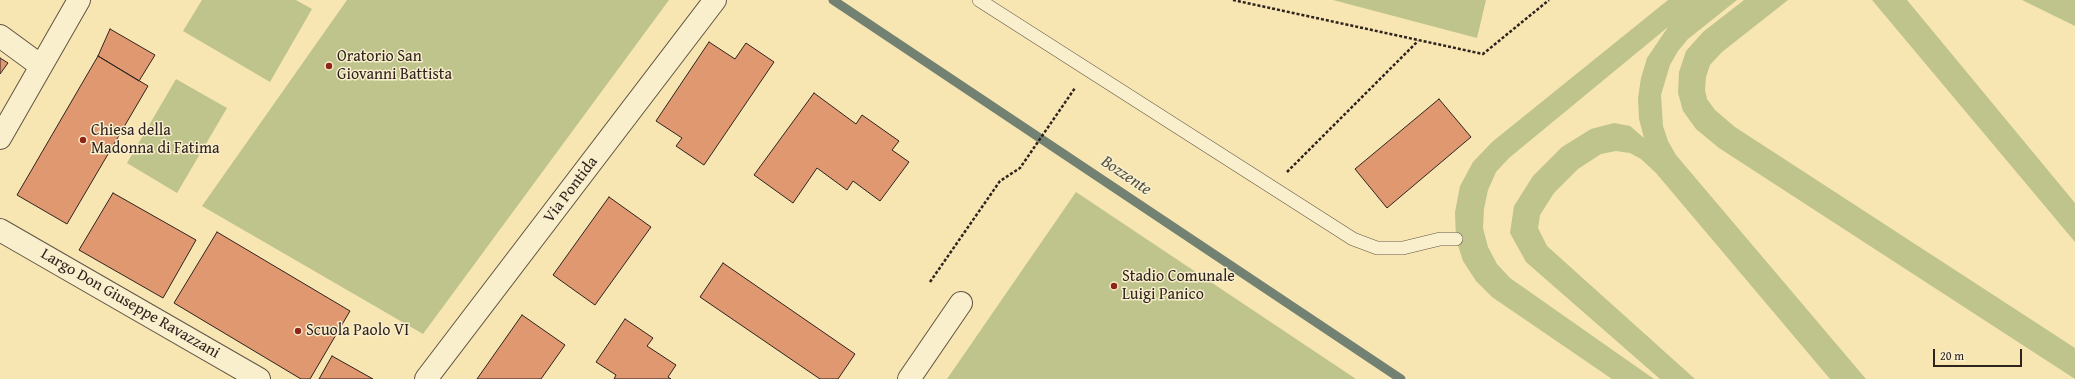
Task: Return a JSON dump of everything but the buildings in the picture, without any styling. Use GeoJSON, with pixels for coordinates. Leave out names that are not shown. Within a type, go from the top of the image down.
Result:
{"type":"FeatureCollection","features":[{"type":"Feature","properties":{"kind":"street"},"geometry":{"type":"LineString","coordinates":[[0,138],[79,0]]}},
{"type":"Feature","properties":{"kind":"street","name":"Via Pontida"},"geometry":{"type":"LineString","coordinates":[[426,379],[715,0]]}},
{"type":"Feature","properties":{"kind":"street"},"geometry":{"type":"LineString","coordinates":[[0,36],[41,66]]}},
{"type":"Feature","properties":{"kind":"street","name":"Largo Don Giuseppe Ravazzani"},"geometry":{"type":"LineString","coordinates":[[0,230],[259,379]]}},
{"type":"Feature","properties":{"kind":"street"},"geometry":{"type":"LineString","coordinates":[[909,379],[961,303]]}},
{"type":"Feature","properties":{"kind":"lane"},"geometry":{"type":"LineString","coordinates":[[979,0],[1353,239],[1377,248],[1403,248],[1440,239],[1456,239]]}},
{"type":"Feature","properties":{"kind":"path"},"geometry":{"type":"LineString","coordinates":[[1233,0],[1483,54],[1549,0]]}},
{"type":"Feature","properties":{"kind":"path"},"geometry":{"type":"LineString","coordinates":[[1272,186],[1418,40]]}},
{"type":"Feature","properties":{"kind":"path"},"geometry":{"type":"LineString","coordinates":[[930,282],[1000,181],[1020,168],[1088,69]]}},
{"type":"Feature","properties":{"kind":"green space"},"geometry":{"type":"Polygon","coordinates":[[[202,0],[296,0],[312,9],[270,82],[183,31],[202,0]]]}},
{"type":"Feature","properties":{"kind":"green space"},"geometry":{"type":"Polygon","coordinates":[[[347,0],[669,0],[423,334],[202,206],[347,0]]]}},
{"type":"Feature","properties":{"kind":"green space"},"geometry":{"type":"Polygon","coordinates":[[[1333,0],[1486,0],[1477,38],[1333,0]]]}},
{"type":"Feature","properties":{"kind":"green space"},"geometry":{"type":"Polygon","coordinates":[[[1668,0],[1737,0],[1688,39],[1678,51],[1670,65],[1661,95],[1663,126],[1668,141],[1676,155],[1866,379],[1830,379],[1656,173],[1641,159],[1630,153],[1616,151],[1601,154],[1578,169],[1554,193],[1540,215],[1538,228],[1547,246],[1695,379],[1660,379],[1526,262],[1510,233],[1514,206],[1533,176],[1562,147],[1591,129],[1614,123],[1630,126],[1644,138],[1639,119],[1638,98],[1641,78],[1647,58],[1668,27],[1509,158],[1496,172],[1488,190],[1484,209],[1483,228],[1488,247],[1497,264],[1510,278],[1654,379],[1612,379],[1492,297],[1476,281],[1463,261],[1456,239],[1455,212],[1460,186],[1473,162],[1492,142],[1668,0]]]}},
{"type":"Feature","properties":{"kind":"green space"},"geometry":{"type":"Polygon","coordinates":[[[1744,0],[1788,0],[1722,52],[1710,65],[1706,77],[1705,90],[1707,99],[1715,110],[1735,127],[2075,348],[2075,379],[1719,148],[1696,129],[1683,111],[1678,93],[1679,72],[1686,51],[1703,32],[1744,0]]]}},
{"type":"Feature","properties":{"kind":"green space"},"geometry":{"type":"Polygon","coordinates":[[[1872,0],[1907,0],[2075,203],[2075,242],[1872,0]]]}},
{"type":"Feature","properties":{"kind":"green space"},"geometry":{"type":"Polygon","coordinates":[[[2022,0],[2075,0],[2075,26],[2022,0]]]}},
{"type":"Feature","properties":{"kind":"green space"},"geometry":{"type":"Polygon","coordinates":[[[176,79],[227,108],[177,193],[127,163],[176,79]]]}},
{"type":"Feature","properties":{"kind":"green space","name":"Stadio Comunale Luigi Panico"},"geometry":{"type":"Polygon","coordinates":[[[1076,192],[1356,379],[947,379],[1076,192]]]}},
{"type":"Feature","properties":{"kind":"waterway","name":"Bozzente"},"geometry":{"type":"LineString","coordinates":[[833,0],[1401,379]]}},
{"type":"Feature","properties":{"kind":"place","name":"Oratorio San Giovanni Battista"},"geometry":{"type":"Point","coordinates":[329,66]}},
{"type":"Feature","properties":{"kind":"place","name":"Chiesa della Madonna di Fatima"},"geometry":{"type":"Point","coordinates":[83,140]}},
{"type":"Feature","properties":{"kind":"place","name":"Stadio Comunale Luigi Panico"},"geometry":{"type":"Point","coordinates":[1114,286]}},
{"type":"Feature","properties":{"kind":"place","name":"Scuola Paolo VI"},"geometry":{"type":"Point","coordinates":[298,331]}}]}
